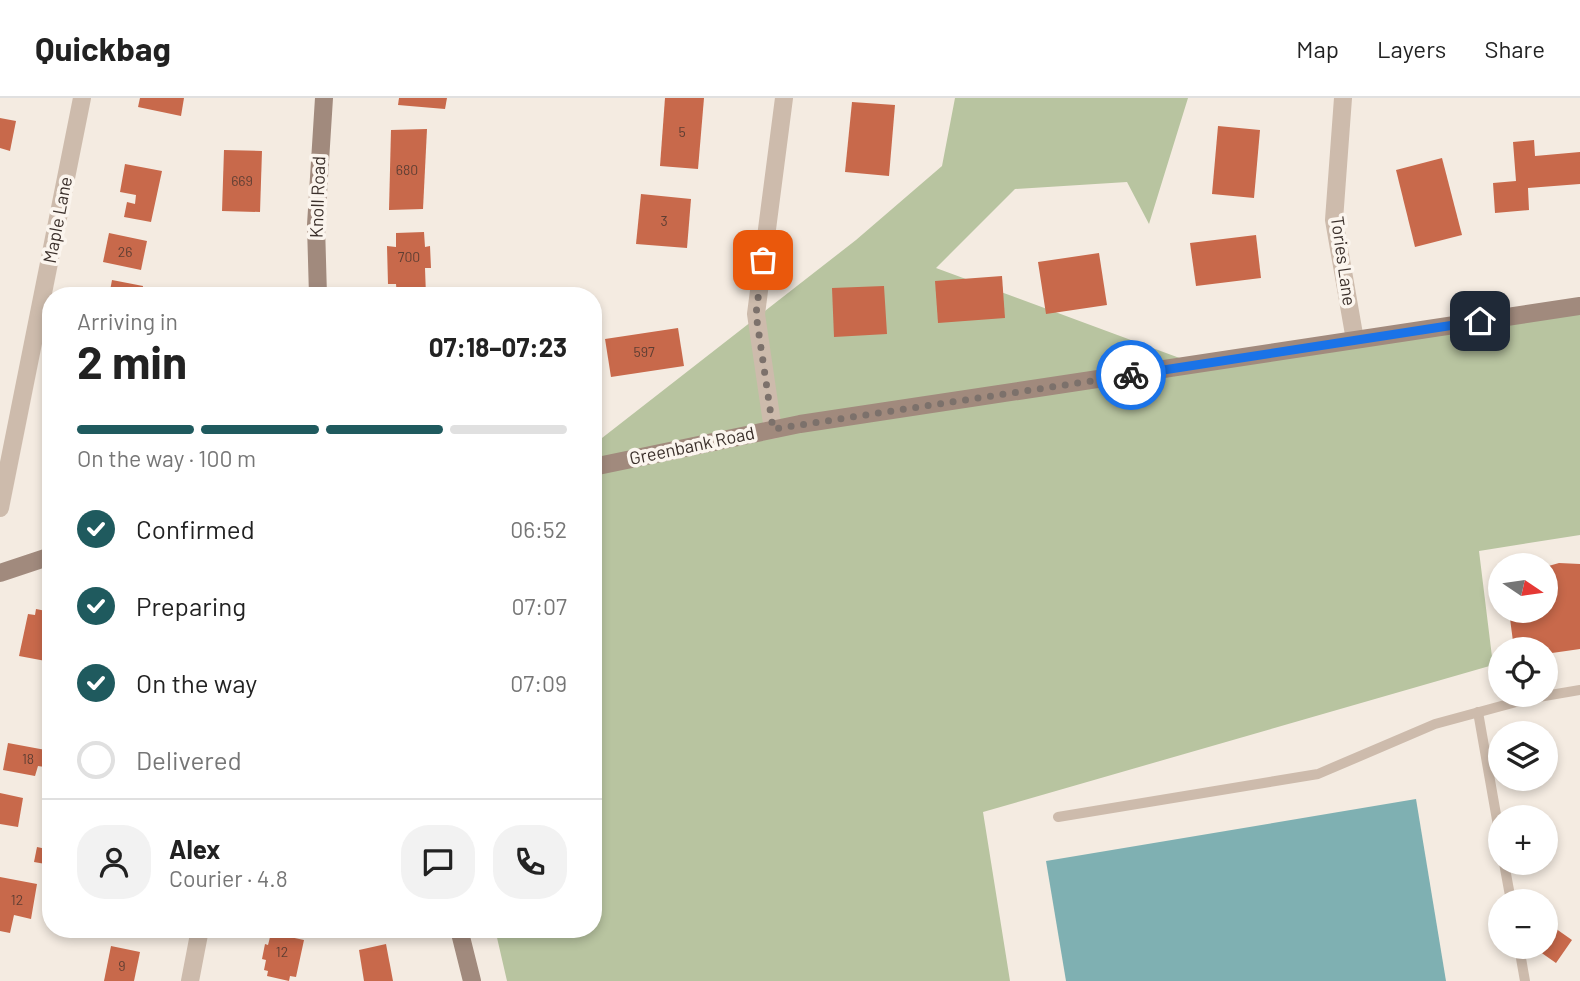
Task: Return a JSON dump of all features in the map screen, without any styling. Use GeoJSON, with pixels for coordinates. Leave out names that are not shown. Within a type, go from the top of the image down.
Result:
{"type":"FeatureCollection","features":[{"type":"Feature","properties":{"kind":"street","name":"Maple Lane"},"geometry":{"type":"LineString","coordinates":[[44,287],[82,98]]}},
{"type":"Feature","properties":{"kind":"street","name":"Knoll Road"},"geometry":{"type":"LineString","coordinates":[[318,287],[316,225],[324,98]]}},
{"type":"Feature","properties":{"kind":"street"},"geometry":{"type":"LineString","coordinates":[[773,429],[756,314],[784,98]]}},
{"type":"Feature","properties":{"kind":"street","name":"Tories Lane"},"geometry":{"type":"LineString","coordinates":[[1343,98],[1335,220],[1355,341]]}},
{"type":"Feature","properties":{"kind":"street","name":"Maple Lane"},"geometry":{"type":"LineString","coordinates":[[0,508],[42,298]]}},
{"type":"Feature","properties":{"kind":"street","name":"Greenbank Road"},"geometry":{"type":"LineString","coordinates":[[602,465],[773,429],[1580,306]]}},
{"type":"Feature","properties":{"kind":"street"},"geometry":{"type":"LineString","coordinates":[[0,573],[42,559]]}},
{"type":"Feature","properties":{"kind":"street"},"geometry":{"type":"LineString","coordinates":[[190,981],[198,938]]}},
{"type":"Feature","properties":{"kind":"street"},"geometry":{"type":"LineString","coordinates":[[461,938],[472,981]]}},
{"type":"Feature","properties":{"kind":"lane"},"geometry":{"type":"LineString","coordinates":[[1058,817],[1318,774],[1435,724],[1527,699],[1580,690]]}},
{"type":"Feature","properties":{"kind":"lane"},"geometry":{"type":"LineString","coordinates":[[1478,712],[1494,805]]}},
{"type":"Feature","properties":{"kind":"lane"},"geometry":{"type":"LineString","coordinates":[[1521,959],[1525,981]]}},
{"type":"Feature","properties":{"kind":"green space"},"geometry":{"type":"Polygon","coordinates":[[[955,98],[1188,98],[1149,224],[1127,182],[1015,189],[936,268],[1212,370],[1580,298],[1580,535],[1479,551],[1490,637],[1488,666],[983,812],[1010,981],[507,981],[497,938],[602,938],[602,438],[856,240],[942,166],[955,98]]]}},
{"type":"Feature","properties":{"kind":"water"},"geometry":{"type":"Polygon","coordinates":[[[1416,799],[1446,981],[1066,981],[1046,861],[1416,799]]]}},
{"type":"Feature","properties":{"kind":"building"},"geometry":{"type":"Polygon","coordinates":[[[140,98],[184,98],[181,116],[138,107],[140,98]]]}},
{"type":"Feature","properties":{"kind":"building"},"geometry":{"type":"Polygon","coordinates":[[[399,98],[447,98],[445,109],[398,105],[399,98]]]}},
{"type":"Feature","properties":{"kind":"building"},"geometry":{"type":"Polygon","coordinates":[[[665,98],[704,98],[698,169],[660,166],[665,98]]]}},
{"type":"Feature","properties":{"kind":"building"},"geometry":{"type":"Polygon","coordinates":[[[852,102],[895,105],[889,176],[845,172],[852,102]]]}},
{"type":"Feature","properties":{"kind":"building"},"geometry":{"type":"Polygon","coordinates":[[[0,118],[16,121],[10,151],[0,148],[0,118]]]}},
{"type":"Feature","properties":{"kind":"building"},"geometry":{"type":"Polygon","coordinates":[[[1218,126],[1260,130],[1254,198],[1212,194],[1218,126]]]}},
{"type":"Feature","properties":{"kind":"building"},"geometry":{"type":"Polygon","coordinates":[[[427,129],[423,209],[389,210],[391,130],[427,129]]]}},
{"type":"Feature","properties":{"kind":"building"},"geometry":{"type":"Polygon","coordinates":[[[1534,140],[1535,156],[1580,152],[1580,184],[1528,188],[1529,210],[1495,213],[1493,183],[1516,181],[1513,142],[1534,140]]]}},
{"type":"Feature","properties":{"kind":"building"},"geometry":{"type":"Polygon","coordinates":[[[224,150],[262,151],[260,212],[222,211],[224,150]]]}},
{"type":"Feature","properties":{"kind":"building"},"geometry":{"type":"Polygon","coordinates":[[[1442,158],[1462,235],[1415,247],[1396,170],[1442,158]]]}},
{"type":"Feature","properties":{"kind":"building"},"geometry":{"type":"Polygon","coordinates":[[[125,164],[162,171],[151,222],[124,217],[127,202],[135,204],[136,195],[120,192],[125,164]]]}},
{"type":"Feature","properties":{"kind":"building"},"geometry":{"type":"Polygon","coordinates":[[[641,194],[691,199],[687,248],[636,244],[641,194]]]}},
{"type":"Feature","properties":{"kind":"building"},"geometry":{"type":"Polygon","coordinates":[[[424,232],[425,247],[430,246],[431,268],[425,268],[426,287],[396,287],[396,284],[388,284],[387,246],[396,247],[396,233],[424,232]]]}},
{"type":"Feature","properties":{"kind":"building"},"geometry":{"type":"Polygon","coordinates":[[[109,233],[147,241],[141,270],[103,262],[109,233]]]}},
{"type":"Feature","properties":{"kind":"building"},"geometry":{"type":"Polygon","coordinates":[[[1256,235],[1261,278],[1196,286],[1190,243],[1256,235]]]}},
{"type":"Feature","properties":{"kind":"building"},"geometry":{"type":"Polygon","coordinates":[[[1099,253],[1107,305],[1046,314],[1038,262],[1099,253]]]}},
{"type":"Feature","properties":{"kind":"building"},"geometry":{"type":"Polygon","coordinates":[[[1002,276],[1005,318],[938,323],[935,281],[1002,276]]]}},
{"type":"Feature","properties":{"kind":"building"},"geometry":{"type":"Polygon","coordinates":[[[112,280],[143,286],[143,287],[111,287],[112,280]]]}},
{"type":"Feature","properties":{"kind":"building"},"geometry":{"type":"Polygon","coordinates":[[[884,286],[887,334],[834,337],[832,288],[884,286]]]}},
{"type":"Feature","properties":{"kind":"building"},"geometry":{"type":"Polygon","coordinates":[[[678,328],[684,366],[611,377],[605,339],[678,328]]]}},
{"type":"Feature","properties":{"kind":"building"},"geometry":{"type":"Polygon","coordinates":[[[1558,563],[1580,564],[1580,649],[1558,652],[1558,637],[1512,637],[1511,623],[1558,623],[1558,563]]]}},
{"type":"Feature","properties":{"kind":"building"},"geometry":{"type":"Polygon","coordinates":[[[36,609],[42,610],[42,660],[19,656],[28,614],[35,615],[36,609]]]}},
{"type":"Feature","properties":{"kind":"building"},"geometry":{"type":"Polygon","coordinates":[[[8,743],[42,749],[42,767],[38,766],[35,776],[3,770],[8,743]]]}},
{"type":"Feature","properties":{"kind":"building"},"geometry":{"type":"Polygon","coordinates":[[[0,793],[23,798],[18,827],[0,824],[0,793]]]}},
{"type":"Feature","properties":{"kind":"building"},"geometry":{"type":"Polygon","coordinates":[[[37,847],[42,848],[42,863],[34,862],[37,847]]]}},
{"type":"Feature","properties":{"kind":"building"},"geometry":{"type":"Polygon","coordinates":[[[0,877],[37,884],[31,919],[14,915],[10,933],[0,931],[0,877]]]}},
{"type":"Feature","properties":{"kind":"building"},"geometry":{"type":"Polygon","coordinates":[[[1558,930],[1572,940],[1556,963],[1550,959],[1558,959],[1558,930]]]}},
{"type":"Feature","properties":{"kind":"building"},"geometry":{"type":"Polygon","coordinates":[[[270,938],[304,940],[296,977],[290,976],[289,981],[267,976],[268,971],[264,970],[266,960],[262,959],[265,944],[268,945],[270,938]]]}},
{"type":"Feature","properties":{"kind":"building"},"geometry":{"type":"Polygon","coordinates":[[[386,944],[393,981],[364,981],[359,950],[386,944]]]}},
{"type":"Feature","properties":{"kind":"building"},"geometry":{"type":"Polygon","coordinates":[[[111,946],[140,952],[134,981],[104,981],[111,946]]]}},
{"type":"Feature","properties":{"kind":"way so far"},"geometry":{"type":"LineString","coordinates":[[763,260],[756,314],[773,429],[1131,375]]}},
{"type":"Feature","properties":{"kind":"route"},"geometry":{"type":"LineString","coordinates":[[1131,375],[1480,321]]}}]}
